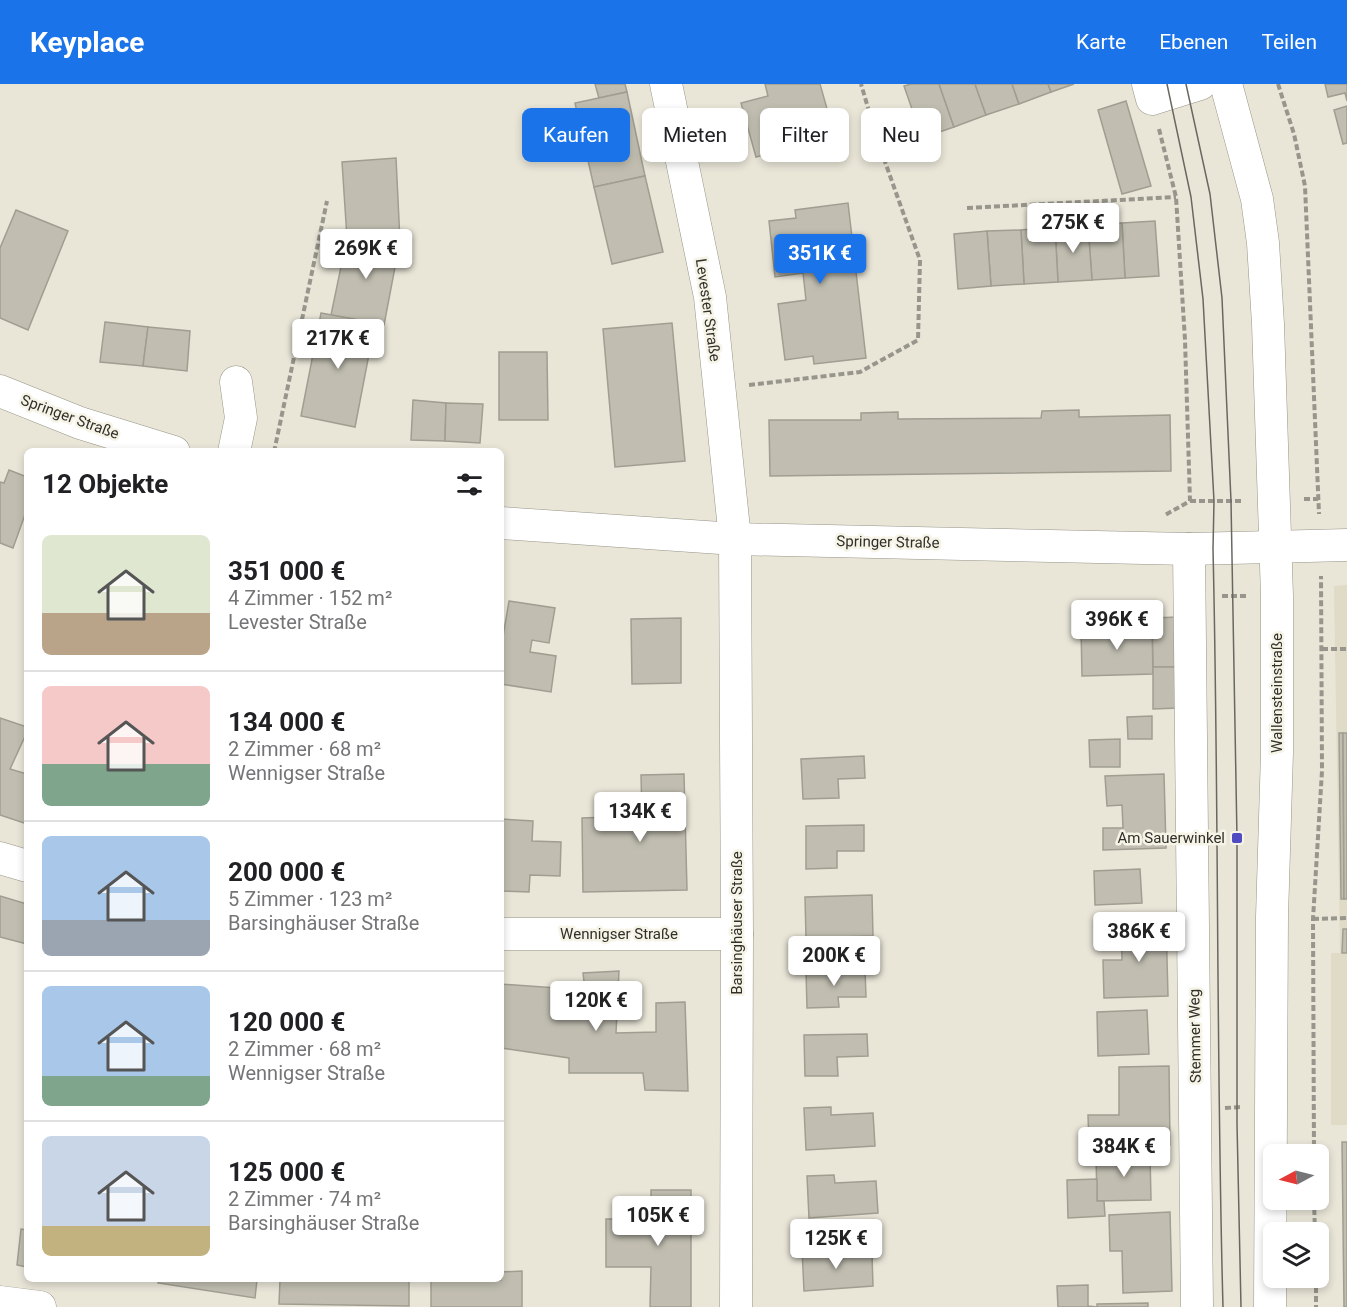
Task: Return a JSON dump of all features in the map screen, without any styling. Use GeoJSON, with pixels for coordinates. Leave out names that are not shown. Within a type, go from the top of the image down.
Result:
{"type":"FeatureCollection","features":[{"type":"Feature","properties":{"kind":"street","name":"Levester Straße"},"geometry":{"type":"LineString","coordinates":[[666,84],[710,297],[735,539]]}},
{"type":"Feature","properties":{"kind":"street"},"geometry":{"type":"LineString","coordinates":[[1150,92],[1200,84]]}},
{"type":"Feature","properties":{"kind":"street","name":"Wallensteinstraße"},"geometry":{"type":"LineString","coordinates":[[1227,84],[1257,199],[1263,243],[1276,548],[1277,752],[1272,917],[1270,1307]]}},
{"type":"Feature","properties":{"kind":"street"},"geometry":{"type":"LineString","coordinates":[[235,448],[242,418],[236,382]]}},
{"type":"Feature","properties":{"kind":"street","name":"Springer Straße"},"geometry":{"type":"LineString","coordinates":[[0,391],[80,423],[161,448]]}},
{"type":"Feature","properties":{"kind":"street","name":"Springer Straße"},"geometry":{"type":"LineString","coordinates":[[504,523],[735,539],[1176,549],[1276,548]]}},
{"type":"Feature","properties":{"kind":"street","name":"Barsinghäuser Straße"},"geometry":{"type":"LineString","coordinates":[[735,539],[736,1307]]}},
{"type":"Feature","properties":{"kind":"street"},"geometry":{"type":"LineString","coordinates":[[1276,548],[1334,545]]}},
{"type":"Feature","properties":{"kind":"street","name":"Stemmer Weg"},"geometry":{"type":"LineString","coordinates":[[1176,549],[1191,631],[1197,1307]]}},
{"type":"Feature","properties":{"kind":"street"},"geometry":{"type":"LineString","coordinates":[[0,858],[24,865]]}},
{"type":"Feature","properties":{"kind":"street","name":"Wennigser Straße"},"geometry":{"type":"LineString","coordinates":[[504,934],[737,933]]}},
{"type":"Feature","properties":{"kind":"street"},"geometry":{"type":"LineString","coordinates":[[0,1302],[40,1307]]}},
{"type":"Feature","properties":{"kind":"path"},"geometry":{"type":"LineString","coordinates":[[719,389],[860,372],[918,340],[920,260],[879,145],[861,84]]}},
{"type":"Feature","properties":{"kind":"path"},"geometry":{"type":"LineString","coordinates":[[1278,84],[1294,134],[1305,186],[1334,545],[1322,649],[1322,771],[1313,919],[1314,1144]]}},
{"type":"Feature","properties":{"kind":"path"},"geometry":{"type":"LineString","coordinates":[[1150,92],[1176,197],[1185,339],[1190,501],[1162,516],[1176,549]]}},
{"type":"Feature","properties":{"kind":"path"},"geometry":{"type":"LineString","coordinates":[[967,208],[1176,197]]}},
{"type":"Feature","properties":{"kind":"path"},"geometry":{"type":"LineString","coordinates":[[275,448],[327,201]]}},
{"type":"Feature","properties":{"kind":"path"},"geometry":{"type":"LineString","coordinates":[[1322,649],[1347,649]]}},
{"type":"Feature","properties":{"kind":"path"},"geometry":{"type":"LineString","coordinates":[[1313,919],[1347,918]]}},
{"type":"Feature","properties":{"kind":"path"},"geometry":{"type":"LineString","coordinates":[[1316,1288],[1316,1307]]}},
{"type":"Feature","properties":{"kind":"shaded area"},"geometry":{"type":"Polygon","coordinates":[[[1347,585],[1347,1125],[1331,1125],[1331,953],[1340,953],[1334,586],[1347,585]]]}},
{"type":"Feature","properties":{"kind":"building"},"geometry":{"type":"Polygon","coordinates":[[[595,84],[625,84],[627,92],[599,98],[595,84]]]}},
{"type":"Feature","properties":{"kind":"building"},"geometry":{"type":"Polygon","coordinates":[[[765,84],[820,84],[827,108],[760,108],[760,156],[756,157],[748,128],[748,108],[742,108],[741,103],[768,96],[765,84]]]}},
{"type":"Feature","properties":{"kind":"building"},"geometry":{"type":"Polygon","coordinates":[[[939,84],[954,127],[941,131],[941,108],[912,108],[904,86],[939,84]]]}},
{"type":"Feature","properties":{"kind":"building"},"geometry":{"type":"Polygon","coordinates":[[[939,84],[975,84],[986,115],[954,127],[939,84]]]}},
{"type":"Feature","properties":{"kind":"building"},"geometry":{"type":"Polygon","coordinates":[[[975,84],[1012,84],[1019,104],[986,115],[975,84]]]}},
{"type":"Feature","properties":{"kind":"building"},"geometry":{"type":"Polygon","coordinates":[[[1012,84],[1048,84],[1051,92],[1019,104],[1012,84]]]}},
{"type":"Feature","properties":{"kind":"building"},"geometry":{"type":"Polygon","coordinates":[[[1048,84],[1074,84],[1051,92],[1048,84]]]}},
{"type":"Feature","properties":{"kind":"building"},"geometry":{"type":"Polygon","coordinates":[[[1325,84],[1347,84],[1347,101],[1345,93],[1328,97],[1325,84]]]}},
{"type":"Feature","properties":{"kind":"building"},"geometry":{"type":"Polygon","coordinates":[[[627,92],[645,176],[594,187],[588,162],[630,162],[630,108],[576,108],[575,103],[627,92]]]}},
{"type":"Feature","properties":{"kind":"building"},"geometry":{"type":"Polygon","coordinates":[[[1126,101],[1151,186],[1122,194],[1098,110],[1126,101]]]}},
{"type":"Feature","properties":{"kind":"building"},"geometry":{"type":"Polygon","coordinates":[[[1347,106],[1347,143],[1343,144],[1334,110],[1347,106]]]}},
{"type":"Feature","properties":{"kind":"building"},"geometry":{"type":"Polygon","coordinates":[[[396,158],[400,241],[347,238],[342,162],[396,158]]]}},
{"type":"Feature","properties":{"kind":"building"},"geometry":{"type":"Polygon","coordinates":[[[645,176],[663,252],[612,264],[594,187],[645,176]]]}},
{"type":"Feature","properties":{"kind":"building"},"geometry":{"type":"Polygon","coordinates":[[[848,203],[866,358],[814,364],[813,356],[785,360],[778,304],[806,300],[803,273],[775,277],[769,221],[796,218],[795,210],[848,203]]]}},
{"type":"Feature","properties":{"kind":"building"},"geometry":{"type":"Polygon","coordinates":[[[16,210],[68,231],[28,330],[0,318],[0,248],[16,210]]]}},
{"type":"Feature","properties":{"kind":"building"},"geometry":{"type":"Polygon","coordinates":[[[1155,221],[1159,276],[1125,278],[1122,223],[1155,221]]]}},
{"type":"Feature","properties":{"kind":"building"},"geometry":{"type":"Polygon","coordinates":[[[1122,223],[1125,278],[1092,280],[1088,225],[1122,223]]]}},
{"type":"Feature","properties":{"kind":"building"},"geometry":{"type":"Polygon","coordinates":[[[1088,225],[1092,280],[1058,282],[1055,227],[1088,225]]]}},
{"type":"Feature","properties":{"kind":"building"},"geometry":{"type":"Polygon","coordinates":[[[1055,227],[1058,282],[1024,284],[1021,230],[1055,227]]]}},
{"type":"Feature","properties":{"kind":"building"},"geometry":{"type":"Polygon","coordinates":[[[1021,230],[1024,284],[991,286],[987,231],[1021,230]]]}},
{"type":"Feature","properties":{"kind":"building"},"geometry":{"type":"Polygon","coordinates":[[[987,231],[991,286],[958,289],[954,234],[987,231]]]}},
{"type":"Feature","properties":{"kind":"building"},"geometry":{"type":"Polygon","coordinates":[[[347,238],[400,241],[384,325],[331,315],[347,238]]]}},
{"type":"Feature","properties":{"kind":"building"},"geometry":{"type":"Polygon","coordinates":[[[321,313],[375,323],[355,427],[301,416],[321,313]]]}},
{"type":"Feature","properties":{"kind":"building"},"geometry":{"type":"Polygon","coordinates":[[[105,322],[148,327],[143,366],[100,362],[105,322]]]}},
{"type":"Feature","properties":{"kind":"building"},"geometry":{"type":"Polygon","coordinates":[[[672,323],[685,461],[615,467],[603,329],[672,323]]]}},
{"type":"Feature","properties":{"kind":"building"},"geometry":{"type":"Polygon","coordinates":[[[148,327],[190,331],[187,371],[143,366],[148,327]]]}},
{"type":"Feature","properties":{"kind":"building"},"geometry":{"type":"Polygon","coordinates":[[[499,352],[547,352],[548,420],[499,420],[499,352]]]}},
{"type":"Feature","properties":{"kind":"building"},"geometry":{"type":"Polygon","coordinates":[[[413,400],[446,403],[445,441],[411,440],[413,400]]]}},
{"type":"Feature","properties":{"kind":"building"},"geometry":{"type":"Polygon","coordinates":[[[446,403],[483,404],[480,443],[445,441],[446,403]]]}},
{"type":"Feature","properties":{"kind":"building"},"geometry":{"type":"Polygon","coordinates":[[[1079,410],[1079,417],[1170,415],[1171,471],[770,476],[769,420],[861,420],[861,413],[898,412],[898,419],[1041,418],[1042,411],[1079,410]]]}},
{"type":"Feature","properties":{"kind":"building"},"geometry":{"type":"Polygon","coordinates":[[[9,470],[24,476],[24,517],[13,548],[0,543],[0,482],[4,483],[9,470]]]}},
{"type":"Feature","properties":{"kind":"building"},"geometry":{"type":"Polygon","coordinates":[[[509,601],[555,608],[549,643],[532,640],[530,652],[556,656],[551,692],[504,684],[504,630],[509,601]]]}},
{"type":"Feature","properties":{"kind":"building"},"geometry":{"type":"Polygon","coordinates":[[[1178,617],[1178,667],[1153,667],[1152,618],[1178,617]]]}},
{"type":"Feature","properties":{"kind":"building"},"geometry":{"type":"Polygon","coordinates":[[[681,618],[681,683],[632,684],[631,619],[681,618]]]}},
{"type":"Feature","properties":{"kind":"building"},"geometry":{"type":"Polygon","coordinates":[[[1152,626],[1153,674],[1082,676],[1081,628],[1152,626]]]}},
{"type":"Feature","properties":{"kind":"building"},"geometry":{"type":"Polygon","coordinates":[[[1153,667],[1178,667],[1179,708],[1153,709],[1153,667]]]}},
{"type":"Feature","properties":{"kind":"building"},"geometry":{"type":"Polygon","coordinates":[[[1152,716],[1152,739],[1128,739],[1127,717],[1152,716]]]}},
{"type":"Feature","properties":{"kind":"building"},"geometry":{"type":"Polygon","coordinates":[[[0,718],[24,726],[24,739],[10,769],[24,773],[24,823],[0,815],[0,718]]]}},
{"type":"Feature","properties":{"kind":"building"},"geometry":{"type":"Polygon","coordinates":[[[1339,733],[1343,733],[1344,899],[1341,899],[1339,733]]]}},
{"type":"Feature","properties":{"kind":"building"},"geometry":{"type":"Polygon","coordinates":[[[1343,733],[1347,733],[1347,899],[1344,899],[1343,733]]]}},
{"type":"Feature","properties":{"kind":"building"},"geometry":{"type":"Polygon","coordinates":[[[1120,739],[1120,767],[1090,767],[1089,740],[1120,739]]]}},
{"type":"Feature","properties":{"kind":"building"},"geometry":{"type":"Polygon","coordinates":[[[864,756],[865,778],[838,779],[839,798],[803,799],[801,759],[864,756]]]}},
{"type":"Feature","properties":{"kind":"building"},"geometry":{"type":"Polygon","coordinates":[[[684,774],[687,890],[583,892],[582,818],[642,816],[641,775],[684,774]]]}},
{"type":"Feature","properties":{"kind":"building"},"geometry":{"type":"Polygon","coordinates":[[[1164,774],[1166,848],[1103,850],[1103,828],[1123,828],[1122,805],[1107,806],[1105,776],[1164,774]]]}},
{"type":"Feature","properties":{"kind":"building"},"geometry":{"type":"Polygon","coordinates":[[[504,819],[533,821],[532,841],[561,842],[560,876],[530,875],[529,892],[504,891],[504,819]]]}},
{"type":"Feature","properties":{"kind":"building"},"geometry":{"type":"Polygon","coordinates":[[[864,825],[864,851],[837,851],[837,868],[806,869],[806,826],[864,825]]]}},
{"type":"Feature","properties":{"kind":"building"},"geometry":{"type":"Polygon","coordinates":[[[1140,869],[1142,903],[1095,905],[1094,871],[1140,869]]]}},
{"type":"Feature","properties":{"kind":"building"},"geometry":{"type":"Polygon","coordinates":[[[872,895],[873,936],[806,938],[805,897],[872,895]]]}},
{"type":"Feature","properties":{"kind":"building"},"geometry":{"type":"Polygon","coordinates":[[[0,896],[24,903],[24,943],[0,937],[0,896]]]}},
{"type":"Feature","properties":{"kind":"building"},"geometry":{"type":"Polygon","coordinates":[[[1166,921],[1168,996],[1104,998],[1103,960],[1122,960],[1121,922],[1166,921]]]}},
{"type":"Feature","properties":{"kind":"building"},"geometry":{"type":"Polygon","coordinates":[[[1343,929],[1347,929],[1347,953],[1342,953],[1343,929]]]}},
{"type":"Feature","properties":{"kind":"building"},"geometry":{"type":"Polygon","coordinates":[[[865,969],[866,997],[838,997],[839,1007],[807,1008],[806,971],[865,969]]]}},
{"type":"Feature","properties":{"kind":"building"},"geometry":{"type":"Polygon","coordinates":[[[619,971],[616,1033],[656,1032],[656,1003],[685,1002],[688,1091],[645,1090],[643,1073],[569,1073],[569,1058],[504,1048],[504,984],[585,990],[583,973],[619,971]]]}},
{"type":"Feature","properties":{"kind":"building"},"geometry":{"type":"Polygon","coordinates":[[[1147,1010],[1149,1054],[1098,1056],[1097,1012],[1147,1010]]]}},
{"type":"Feature","properties":{"kind":"building"},"geometry":{"type":"Polygon","coordinates":[[[867,1034],[868,1056],[837,1057],[838,1076],[805,1076],[804,1035],[867,1034]]]}},
{"type":"Feature","properties":{"kind":"building"},"geometry":{"type":"Polygon","coordinates":[[[1169,1066],[1170,1145],[1089,1146],[1088,1115],[1119,1115],[1119,1067],[1169,1066]]]}},
{"type":"Feature","properties":{"kind":"building"},"geometry":{"type":"Polygon","coordinates":[[[831,1107],[831,1115],[873,1113],[875,1146],[806,1150],[804,1108],[831,1107]]]}},
{"type":"Feature","properties":{"kind":"building"},"geometry":{"type":"Polygon","coordinates":[[[1342,1142],[1347,1142],[1347,1307],[1344,1307],[1342,1142]]]}},
{"type":"Feature","properties":{"kind":"building"},"geometry":{"type":"Polygon","coordinates":[[[1150,1155],[1151,1200],[1097,1201],[1096,1156],[1150,1155]]]}},
{"type":"Feature","properties":{"kind":"building"},"geometry":{"type":"Polygon","coordinates":[[[834,1175],[835,1183],[876,1181],[878,1213],[809,1218],[807,1176],[834,1175]]]}},
{"type":"Feature","properties":{"kind":"building"},"geometry":{"type":"Polygon","coordinates":[[[1097,1179],[1097,1201],[1104,1201],[1105,1216],[1068,1218],[1067,1180],[1097,1179]]]}},
{"type":"Feature","properties":{"kind":"building"},"geometry":{"type":"Polygon","coordinates":[[[651,1190],[691,1190],[691,1307],[650,1307],[651,1267],[606,1267],[606,1219],[651,1219],[651,1190]]]}},
{"type":"Feature","properties":{"kind":"building"},"geometry":{"type":"Polygon","coordinates":[[[1170,1212],[1172,1291],[1123,1293],[1122,1251],[1110,1251],[1109,1215],[1170,1212]]]}},
{"type":"Feature","properties":{"kind":"building"},"geometry":{"type":"Polygon","coordinates":[[[21,1229],[24,1230],[24,1266],[17,1265],[21,1229]]]}},
{"type":"Feature","properties":{"kind":"building"},"geometry":{"type":"Polygon","coordinates":[[[829,1247],[830,1256],[872,1254],[873,1286],[804,1291],[802,1249],[829,1247]]]}},
{"type":"Feature","properties":{"kind":"building"},"geometry":{"type":"Polygon","coordinates":[[[522,1271],[522,1307],[431,1307],[431,1282],[504,1282],[504,1272],[522,1271]]]}},
{"type":"Feature","properties":{"kind":"building"},"geometry":{"type":"Polygon","coordinates":[[[158,1282],[257,1282],[255,1298],[158,1282]]]}},
{"type":"Feature","properties":{"kind":"building"},"geometry":{"type":"Polygon","coordinates":[[[280,1282],[409,1282],[409,1306],[279,1304],[280,1282]]]}},
{"type":"Feature","properties":{"kind":"building"},"geometry":{"type":"Polygon","coordinates":[[[1088,1285],[1088,1306],[1097,1307],[1058,1307],[1057,1286],[1088,1285]]]}},
{"type":"Feature","properties":{"kind":"building"},"geometry":{"type":"Polygon","coordinates":[[[1148,1303],[1148,1307],[1097,1307],[1097,1304],[1148,1303]]]}},
{"type":"Feature","properties":{"kind":"tram line"},"geometry":{"type":"LineString","coordinates":[[1167,84],[1191,197],[1203,299],[1214,501],[1219,1117],[1223,1307]]}},
{"type":"Feature","properties":{"kind":"tram line"},"geometry":{"type":"LineString","coordinates":[[1186,84],[1210,194],[1222,298],[1231,501],[1237,838],[1237,1124],[1241,1307]]}},
{"type":"Feature","properties":{"kind":"place","name":"Am Sauerwinkel"},"geometry":{"type":"Point","coordinates":[1237,838]}}]}
